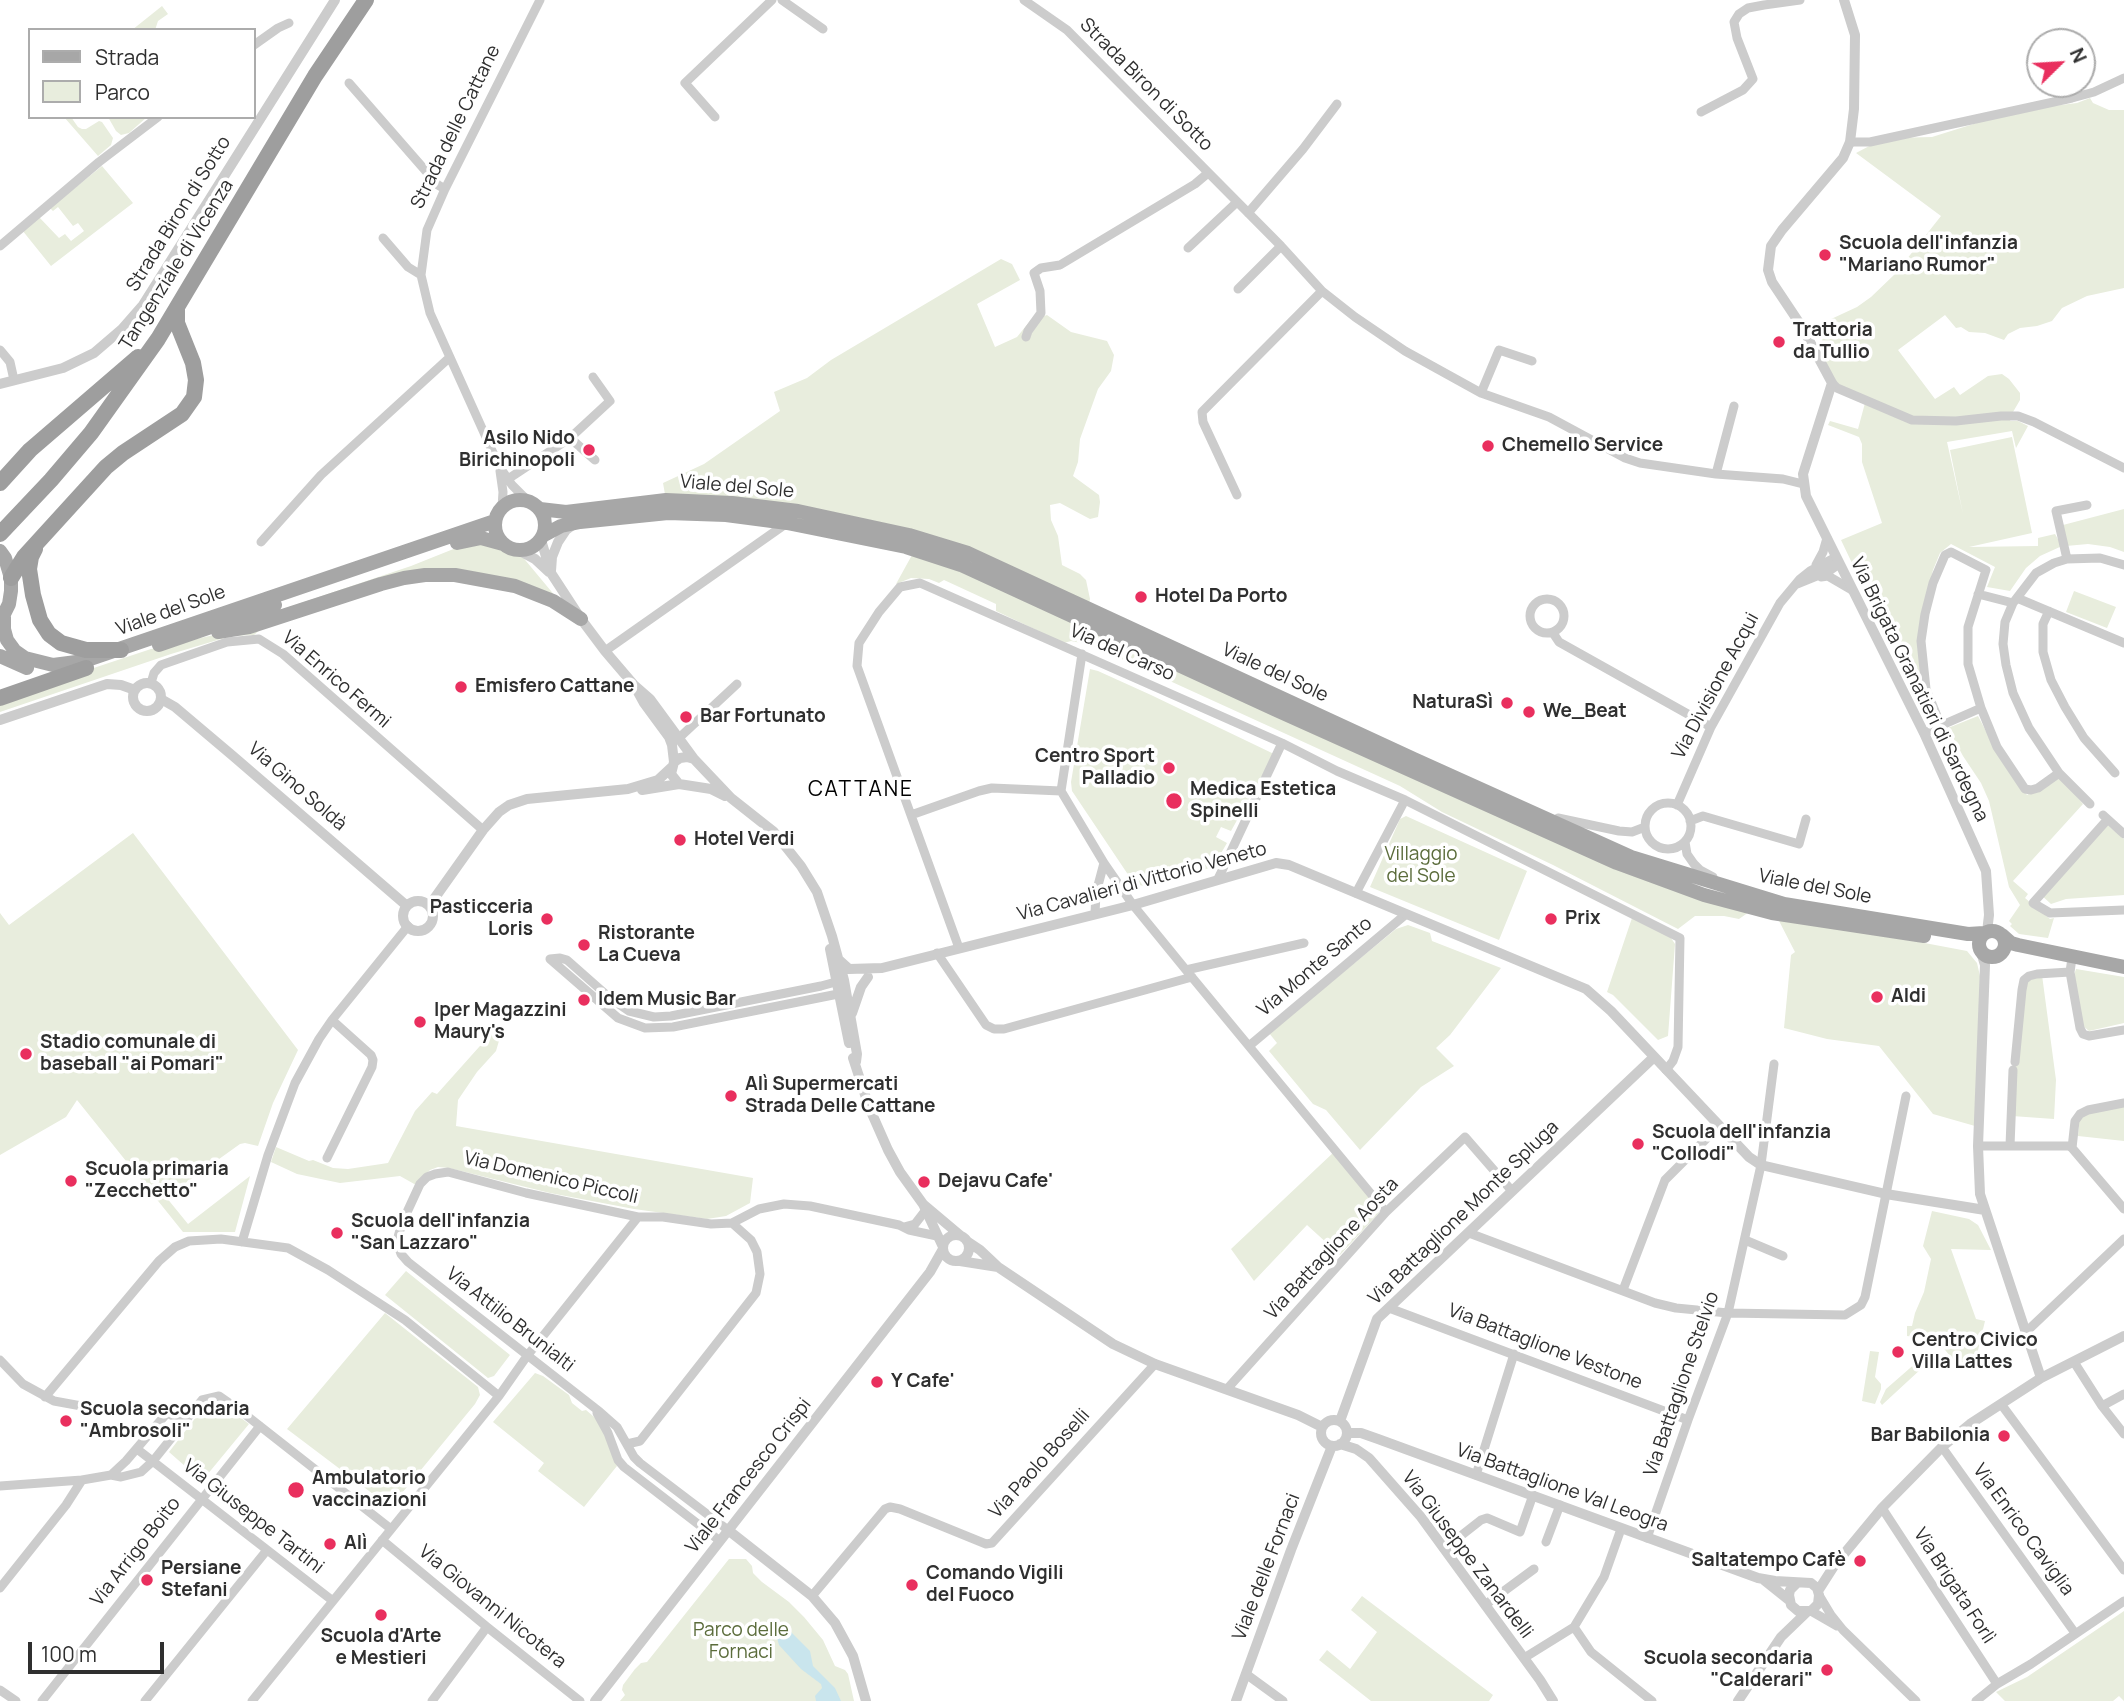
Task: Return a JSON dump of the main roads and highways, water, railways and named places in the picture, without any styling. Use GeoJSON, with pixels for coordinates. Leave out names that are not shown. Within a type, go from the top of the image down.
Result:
{"type":"FeatureCollection","features":[{"type":"Feature","properties":{"kind":"highway","name":"Tangenziale di Vicenza"},"geometry":{"type":"LineString","coordinates":[[1,532],[91,433],[158,339],[315,76],[366,0]]}},
{"type":"Feature","properties":{"kind":"highway"},"geometry":{"type":"LineString","coordinates":[[10,578],[24,557],[106,467],[182,414],[194,397],[196,380],[193,363],[177,324],[177,308]]}},
{"type":"Feature","properties":{"kind":"highway"},"geometry":{"type":"LineString","coordinates":[[0,484],[30,450],[158,339]]}},
{"type":"Feature","properties":{"kind":"highway"},"geometry":{"type":"LineString","coordinates":[[40,539],[31,556],[29,569],[40,620],[49,634],[61,643],[86,650],[121,650]]}},
{"type":"Feature","properties":{"kind":"highway"},"geometry":{"type":"LineString","coordinates":[[0,698],[86,668]]}},
{"type":"Feature","properties":{"kind":"main road","name":"Viale del Sole"},"geometry":{"type":"LineString","coordinates":[[0,551],[5,558],[10,578],[9,604],[2,620],[10,646],[25,658],[53,665],[74,663],[121,650],[499,514],[517,500],[552,512],[666,500],[732,503],[798,511],[909,535],[968,553],[1631,857],[1784,904],[1961,933],[1990,943]]}},
{"type":"Feature","properties":{"kind":"main road"},"geometry":{"type":"LineString","coordinates":[[534,505],[546,524],[542,537]]}},
{"type":"Feature","properties":{"kind":"main road","name":"Viale del Sole"},"geometry":{"type":"LineString","coordinates":[[0,656],[41,671],[64,672],[86,668],[183,638],[356,575],[466,540],[481,538],[514,550],[528,550],[542,537],[561,526],[668,513],[726,515],[787,523],[906,547],[961,565],[1487,806],[1618,863],[1704,895],[1772,913],[1970,942],[2011,943],[2049,952],[2071,965],[2124,967]]}},
{"type":"Feature","properties":{"kind":"main road"},"geometry":{"type":"LineString","coordinates":[[499,514],[495,531],[503,544]]}},
{"type":"Feature","properties":{"kind":"main road"},"geometry":{"type":"LineString","coordinates":[[183,638],[249,627],[381,584],[425,575],[455,575],[515,586],[553,601],[581,619]]}},
{"type":"Feature","properties":{"kind":"water"},"geometry":{"type":"Polygon","coordinates":[[[781,1627],[788,1629],[810,1651],[813,1666],[835,1688],[841,1701],[816,1701],[815,1696],[822,1688],[821,1684],[801,1669],[779,1645],[775,1631],[781,1627]]]}},
{"type":"Feature","properties":{"kind":"place","name":"Scuola dell'infanzia \"Mariano Rumor\""},"geometry":{"type":"Point","coordinates":[1825,255]}},
{"type":"Feature","properties":{"kind":"place","name":"Trattoria da Tullio"},"geometry":{"type":"Point","coordinates":[1779,342]}},
{"type":"Feature","properties":{"kind":"place","name":"Chemello Service"},"geometry":{"type":"Point","coordinates":[1488,446]}},
{"type":"Feature","properties":{"kind":"place","name":"Asilo Nido Birichinopoli"},"geometry":{"type":"Point","coordinates":[589,450]}},
{"type":"Feature","properties":{"kind":"place","name":"Hotel Da Porto"},"geometry":{"type":"Point","coordinates":[1141,597]}},
{"type":"Feature","properties":{"kind":"place","name":"Emisfero Cattane"},"geometry":{"type":"Point","coordinates":[461,687]}},
{"type":"Feature","properties":{"kind":"place","name":"NaturaSì"},"geometry":{"type":"Point","coordinates":[1507,703]}},
{"type":"Feature","properties":{"kind":"place","name":"We_Beat"},"geometry":{"type":"Point","coordinates":[1529,712]}},
{"type":"Feature","properties":{"kind":"place","name":"Bar Fortunato"},"geometry":{"type":"Point","coordinates":[686,717]}},
{"type":"Feature","properties":{"kind":"place","name":"Centro Sport Palladio"},"geometry":{"type":"Point","coordinates":[1169,768]}},
{"type":"Feature","properties":{"kind":"place","name":"Medica Estetica Spinelli"},"geometry":{"type":"Point","coordinates":[1174,801]}},
{"type":"Feature","properties":{"kind":"place","name":"Hotel Verdi"},"geometry":{"type":"Point","coordinates":[680,840]}},
{"type":"Feature","properties":{"kind":"place","name":"Pasticceria Loris"},"geometry":{"type":"Point","coordinates":[547,919]}},
{"type":"Feature","properties":{"kind":"place","name":"Prix"},"geometry":{"type":"Point","coordinates":[1551,919]}},
{"type":"Feature","properties":{"kind":"place","name":"Ristorante La Cueva"},"geometry":{"type":"Point","coordinates":[584,945]}},
{"type":"Feature","properties":{"kind":"place","name":"Aldi"},"geometry":{"type":"Point","coordinates":[1877,997]}},
{"type":"Feature","properties":{"kind":"place","name":"Idem Music Bar"},"geometry":{"type":"Point","coordinates":[584,1000]}},
{"type":"Feature","properties":{"kind":"place","name":"Iper Magazzini Maury's"},"geometry":{"type":"Point","coordinates":[420,1022]}},
{"type":"Feature","properties":{"kind":"place","name":"Stadio comunale di baseball \"ai Pomari\""},"geometry":{"type":"Point","coordinates":[26,1054]}},
{"type":"Feature","properties":{"kind":"place","name":"Alì Supermercati Strada Delle Cattane"},"geometry":{"type":"Point","coordinates":[731,1096]}},
{"type":"Feature","properties":{"kind":"place","name":"Scuola dell'infanzia \"Collodi\""},"geometry":{"type":"Point","coordinates":[1638,1144]}},
{"type":"Feature","properties":{"kind":"place","name":"Scuola primaria \"Zecchetto\""},"geometry":{"type":"Point","coordinates":[71,1181]}},
{"type":"Feature","properties":{"kind":"place","name":"Dejavu Cafe'"},"geometry":{"type":"Point","coordinates":[924,1182]}},
{"type":"Feature","properties":{"kind":"place","name":"Scuola dell'infanzia \"San Lazzaro\""},"geometry":{"type":"Point","coordinates":[337,1233]}},
{"type":"Feature","properties":{"kind":"place","name":"Centro Civico Villa Lattes"},"geometry":{"type":"Point","coordinates":[1898,1352]}},
{"type":"Feature","properties":{"kind":"place","name":"Y Cafe'"},"geometry":{"type":"Point","coordinates":[877,1382]}},
{"type":"Feature","properties":{"kind":"place","name":"Scuola secondaria \"Ambrosoli\""},"geometry":{"type":"Point","coordinates":[66,1421]}},
{"type":"Feature","properties":{"kind":"place","name":"Bar Babilonia"},"geometry":{"type":"Point","coordinates":[2004,1436]}},
{"type":"Feature","properties":{"kind":"place","name":"Ambulatorio vaccinazioni"},"geometry":{"type":"Point","coordinates":[296,1490]}},
{"type":"Feature","properties":{"kind":"place","name":"Alì"},"geometry":{"type":"Point","coordinates":[330,1544]}},
{"type":"Feature","properties":{"kind":"place","name":"Saltatempo Cafè"},"geometry":{"type":"Point","coordinates":[1860,1561]}},
{"type":"Feature","properties":{"kind":"place","name":"Persiane Stefani"},"geometry":{"type":"Point","coordinates":[147,1580]}},
{"type":"Feature","properties":{"kind":"place","name":"Comando Vigili del Fuoco"},"geometry":{"type":"Point","coordinates":[912,1585]}},
{"type":"Feature","properties":{"kind":"place","name":"Scuola d'Arte e Mestieri"},"geometry":{"type":"Point","coordinates":[381,1615]}},
{"type":"Feature","properties":{"kind":"place","name":"Scuola secondaria \"Calderari\""},"geometry":{"type":"Point","coordinates":[1827,1670]}},
{"type":"Feature","properties":{"kind":"district","name":"CATTANE"},"geometry":{"type":"Point","coordinates":[861,790]}},
{"type":"Feature","properties":{"kind":"park label","name":"Villaggio del Sole"},"geometry":{"type":"Point","coordinates":[1421,866]}},
{"type":"Feature","properties":{"kind":"park label","name":"Parco delle Fornaci"},"geometry":{"type":"Point","coordinates":[741,1642]}}]}
